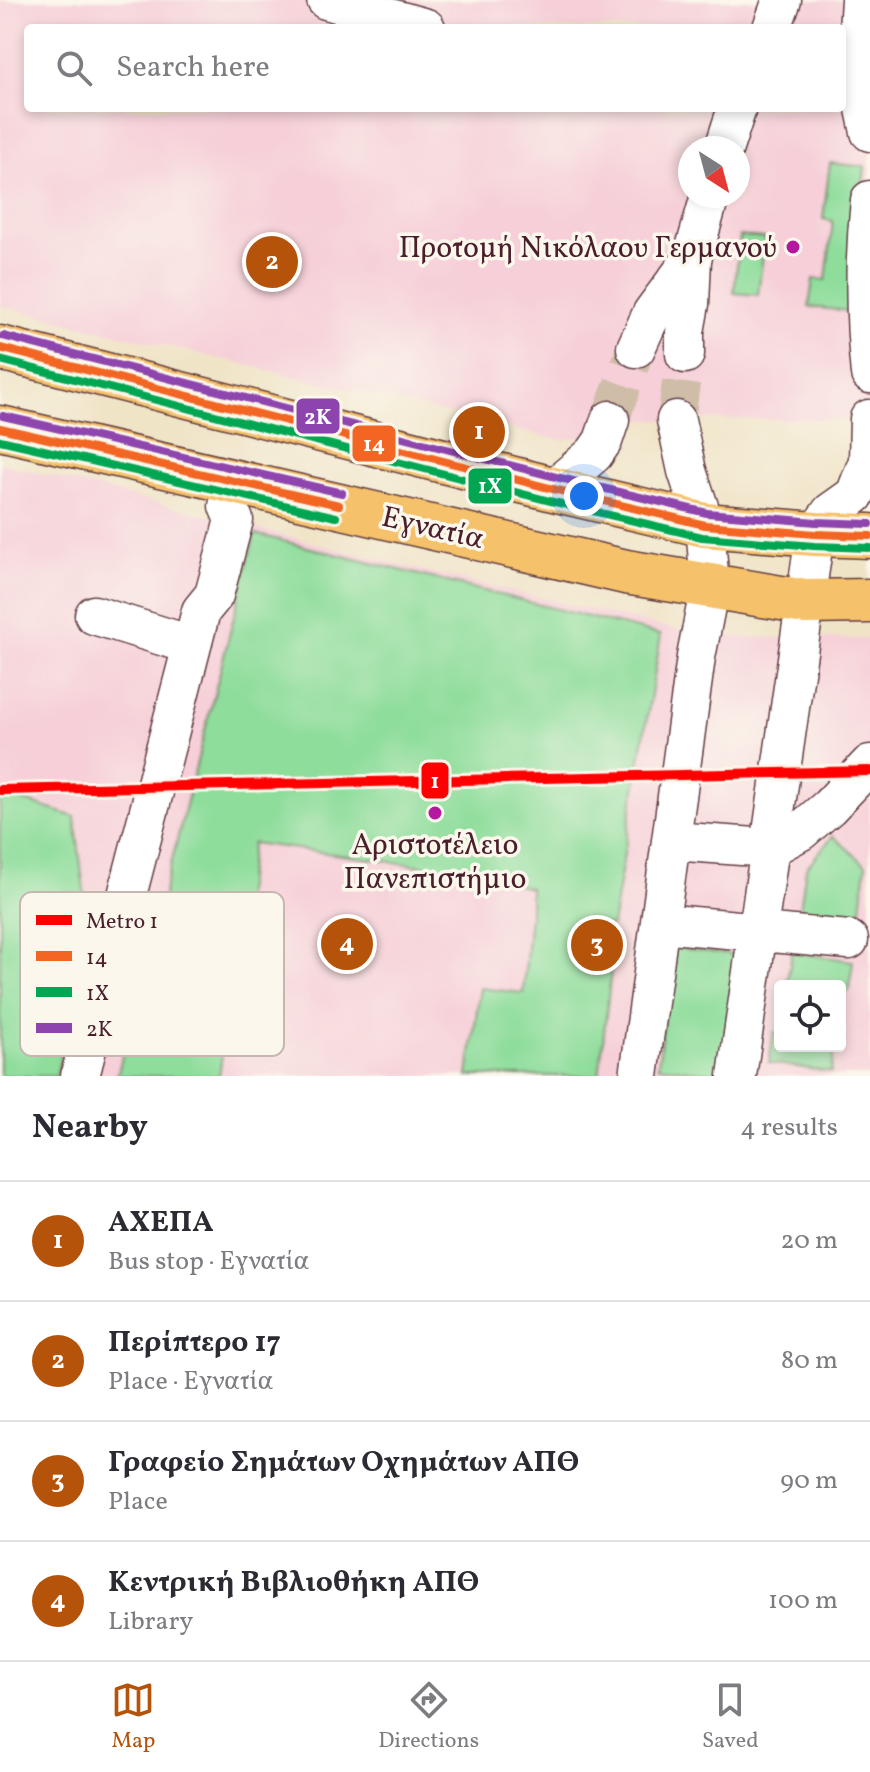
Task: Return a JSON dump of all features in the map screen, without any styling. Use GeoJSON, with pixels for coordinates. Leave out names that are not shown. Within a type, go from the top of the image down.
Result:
{"type":"FeatureCollection","features":[{"type":"Feature","properties":{"kind":"main road"},"geometry":{"type":"LineString","coordinates":[[0,348],[705,525],[870,536]]}},
{"type":"Feature","properties":{"kind":"main road","name":"Εγνατία"},"geometry":{"type":"LineString","coordinates":[[0,428],[231,494],[626,572],[805,602],[870,601]]}},
{"type":"Feature","properties":{"kind":"street"},"geometry":{"type":"LineString","coordinates":[[327,0],[412,24]]}},
{"type":"Feature","properties":{"kind":"street"},"geometry":{"type":"LineString","coordinates":[[773,24],[782,0]]}},
{"type":"Feature","properties":{"kind":"street"},"geometry":{"type":"LineString","coordinates":[[860,0],[858,91],[870,132]]}},
{"type":"Feature","properties":{"kind":"street"},"geometry":{"type":"LineString","coordinates":[[728,136],[736,112]]}},
{"type":"Feature","properties":{"kind":"street"},"geometry":{"type":"LineString","coordinates":[[870,200],[865,327],[870,374]]}},
{"type":"Feature","properties":{"kind":"street"},"geometry":{"type":"LineString","coordinates":[[685,354],[692,259],[707,208]]}},
{"type":"Feature","properties":{"kind":"street"},"geometry":{"type":"LineString","coordinates":[[636,348],[652,313],[692,259]]}},
{"type":"Feature","properties":{"kind":"street"},"geometry":{"type":"LineString","coordinates":[[737,1076],[815,534],[831,512],[855,495],[868,461],[869,419]]}},
{"type":"Feature","properties":{"kind":"street"},"geometry":{"type":"LineString","coordinates":[[553,489],[594,454],[603,441],[610,420]]}},
{"type":"Feature","properties":{"kind":"street"},"geometry":{"type":"LineString","coordinates":[[639,1076],[696,657],[710,586],[705,525],[687,471],[676,420]]}},
{"type":"Feature","properties":{"kind":"street"},"geometry":{"type":"LineString","coordinates":[[128,892],[196,628],[214,595],[234,520],[231,494]]}},
{"type":"Feature","properties":{"kind":"street"},"geometry":{"type":"LineString","coordinates":[[94,615],[196,628]]}},
{"type":"Feature","properties":{"kind":"street"},"geometry":{"type":"LineString","coordinates":[[671,841],[770,848],[801,831],[870,764]]}},
{"type":"Feature","properties":{"kind":"street"},"geometry":{"type":"LineString","coordinates":[[660,923],[849,940]]}},
{"type":"Feature","properties":{"kind":"street"},"geometry":{"type":"LineString","coordinates":[[80,1076],[85,1056]]}},
{"type":"Feature","properties":{"kind":"shaded area"},"geometry":{"type":"Polygon","coordinates":[[[0,0],[870,0],[870,419],[597,420],[592,436],[559,440],[0,306],[0,0]]]}},
{"type":"Feature","properties":{"kind":"shaded area","name":"Αριστοτέλειο Πανεπιστήμιο"},"geometry":{"type":"Polygon","coordinates":[[[0,463],[397,564],[674,629],[733,637],[870,639],[870,1076],[0,1076],[0,463]]]}},
{"type":"Feature","properties":{"kind":"green space"},"geometry":{"type":"Polygon","coordinates":[[[830,163],[865,167],[848,311],[809,307],[813,279],[826,280],[833,221],[823,219],[830,163]]]}},
{"type":"Feature","properties":{"kind":"green space"},"geometry":{"type":"Polygon","coordinates":[[[740,236],[765,238],[758,295],[734,293],[740,236]]]}},
{"type":"Feature","properties":{"kind":"green space"},"geometry":{"type":"Polygon","coordinates":[[[255,534],[661,635],[612,925],[580,927],[578,959],[612,963],[599,1076],[468,1076],[480,988],[523,993],[530,888],[468,872],[252,843],[245,892],[164,892],[255,534]]]}},
{"type":"Feature","properties":{"kind":"green space"},"geometry":{"type":"Polygon","coordinates":[[[0,793],[75,817],[84,892],[20,892],[20,1056],[61,1056],[56,1076],[0,1076],[0,793]]]}},
{"type":"Feature","properties":{"kind":"green space"},"geometry":{"type":"Polygon","coordinates":[[[833,836],[866,865],[859,928],[798,922],[806,868],[833,836]]]}},
{"type":"Feature","properties":{"kind":"green space"},"geometry":{"type":"Polygon","coordinates":[[[673,948],[736,955],[721,1074],[658,1066],[673,948]]]}},
{"type":"Feature","properties":{"kind":"green space"},"geometry":{"type":"Polygon","coordinates":[[[792,952],[853,961],[849,991],[846,991],[846,980],[787,980],[792,952]]]}},
{"type":"Feature","properties":{"kind":"green space"},"geometry":{"type":"Polygon","coordinates":[[[774,1032],[774,1052],[834,1052],[831,1072],[769,1063],[774,1032]]]}},
{"type":"Feature","properties":{"kind":"green space"},"geometry":{"type":"Polygon","coordinates":[[[122,1056],[222,1056],[219,1076],[117,1076],[122,1056]]]}},
{"type":"Feature","properties":{"kind":"tunnel"},"geometry":{"type":"LineString","coordinates":[[610,420],[636,348]]}},
{"type":"Feature","properties":{"kind":"tunnel"},"geometry":{"type":"LineString","coordinates":[[676,420],[685,354]]}},
{"type":"Feature","properties":{"kind":"metro line","name":"1"},"geometry":{"type":"LineString","coordinates":[[0,790],[870,771]]}},
{"type":"Feature","properties":{"kind":"transit line","name":"2Κ"},"geometry":{"type":"LineString","coordinates":[[3,336],[707,513],[870,524]]}},
{"type":"Feature","properties":{"kind":"transit line","name":"14"},"geometry":{"type":"LineString","coordinates":[[0,348],[705,525],[870,536]]}},
{"type":"Feature","properties":{"kind":"transit line","name":"1Χ"},"geometry":{"type":"LineString","coordinates":[[0,360],[702,537],[870,548]]}},
{"type":"Feature","properties":{"kind":"transit line","name":"2Κ"},"geometry":{"type":"LineString","coordinates":[[3,416],[342,493]]}},
{"type":"Feature","properties":{"kind":"transit line","name":"14"},"geometry":{"type":"LineString","coordinates":[[0,428],[339,505]]}},
{"type":"Feature","properties":{"kind":"transit line","name":"1Χ"},"geometry":{"type":"LineString","coordinates":[[0,440],[336,517]]}},
{"type":"Feature","properties":{"kind":"place","name":"Προτομή Νικόλαου Γερμανού"},"geometry":{"type":"Point","coordinates":[793,247]}},
{"type":"Feature","properties":{"kind":"place","name":"Περίπτερο 17"},"geometry":{"type":"Point","coordinates":[272,262]}},
{"type":"Feature","properties":{"kind":"place","name":"ΑΧΕΠΑ"},"geometry":{"type":"Point","coordinates":[479,432]}},
{"type":"Feature","properties":{"kind":"place","name":"Αριστοτέλειο Πανεπιστήμιο"},"geometry":{"type":"Point","coordinates":[435,813]}},
{"type":"Feature","properties":{"kind":"place","name":"Κεντρική Βιβλιοθήκη ΑΠΘ"},"geometry":{"type":"Point","coordinates":[347,944]}},
{"type":"Feature","properties":{"kind":"place","name":"Γραφείο Σημάτων Οχημάτων ΑΠΘ"},"geometry":{"type":"Point","coordinates":[597,945]}}]}
